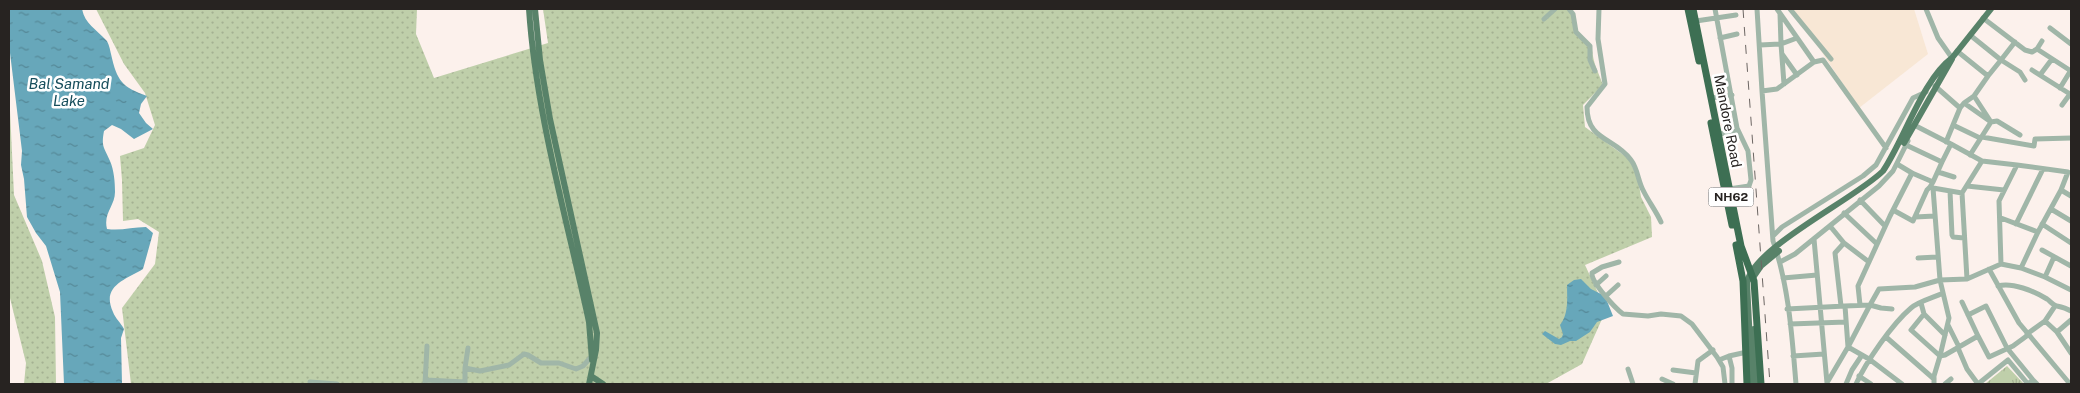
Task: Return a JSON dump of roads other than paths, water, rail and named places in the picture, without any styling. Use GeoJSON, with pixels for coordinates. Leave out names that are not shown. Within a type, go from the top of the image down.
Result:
{"type":"FeatureCollection","features":[{"type":"Feature","properties":{"kind":"highway","name":"Mandore Road"},"geometry":{"type":"LineString","coordinates":[[1688,9],[1741,267],[1747,352],[1747,384]]}},
{"type":"Feature","properties":{"kind":"highway","name":"Mandore Road"},"geometry":{"type":"LineString","coordinates":[[1693,9],[1741,246],[1754,280],[1761,384]]}},
{"type":"Feature","properties":{"kind":"main road"},"geometry":{"type":"LineString","coordinates":[[530,9],[531,36],[540,92],[589,322],[592,360],[589,384]]}},
{"type":"Feature","properties":{"kind":"main road"},"geometry":{"type":"LineString","coordinates":[[535,9],[540,60],[552,127],[596,323],[598,341],[592,360]]}},
{"type":"Feature","properties":{"kind":"main road"},"geometry":{"type":"LineString","coordinates":[[1928,94],[1957,51],[1991,9]]}},
{"type":"Feature","properties":{"kind":"main road"},"geometry":{"type":"LineString","coordinates":[[1752,384],[1747,283],[1750,270],[1807,224],[1872,182],[1890,160],[1946,62],[1952,58]]}},
{"type":"Feature","properties":{"kind":"main road"},"geometry":{"type":"LineString","coordinates":[[1756,384],[1752,284],[1754,273],[1789,242],[1882,179],[1894,162],[1918,111]]}},
{"type":"Feature","properties":{"kind":"main road"},"geometry":{"type":"LineString","coordinates":[[591,376],[596,384]]}},
{"type":"Feature","properties":{"kind":"main road"},"geometry":{"type":"LineString","coordinates":[[591,376],[604,384]]}},
{"type":"Feature","properties":{"kind":"street"},"geometry":{"type":"LineString","coordinates":[[1545,9],[1546,17],[1556,9]]}},
{"type":"Feature","properties":{"kind":"street"},"geometry":{"type":"LineString","coordinates":[[1569,9],[1573,14],[1576,32],[1590,46],[1590,60],[1595,71]]}},
{"type":"Feature","properties":{"kind":"street"},"geometry":{"type":"LineString","coordinates":[[1599,9],[1598,39],[1605,84],[1587,107],[1588,123],[1594,131],[1618,147],[1632,162],[1644,192],[1661,222]]}},
{"type":"Feature","properties":{"kind":"street"},"geometry":{"type":"LineString","coordinates":[[1715,9],[1738,131],[1748,150],[1751,180],[1749,186],[1729,189]]}},
{"type":"Feature","properties":{"kind":"street"},"geometry":{"type":"LineString","coordinates":[[1757,9],[1772,236],[1783,278],[1796,384]]}},
{"type":"Feature","properties":{"kind":"street"},"geometry":{"type":"LineString","coordinates":[[1776,9],[1814,62]]}},
{"type":"Feature","properties":{"kind":"street"},"geometry":{"type":"LineString","coordinates":[[1790,9],[1831,59]]}},
{"type":"Feature","properties":{"kind":"street"},"geometry":{"type":"LineString","coordinates":[[1926,9],[1938,38],[1952,58]]}},
{"type":"Feature","properties":{"kind":"street"},"geometry":{"type":"LineString","coordinates":[[1780,14],[1784,84]]}},
{"type":"Feature","properties":{"kind":"street"},"geometry":{"type":"LineString","coordinates":[[1696,21],[1736,15]]}},
{"type":"Feature","properties":{"kind":"street"},"geometry":{"type":"LineString","coordinates":[[1983,18],[2025,50],[2032,52],[2042,41]]}},
{"type":"Feature","properties":{"kind":"street"},"geometry":{"type":"LineString","coordinates":[[2050,28],[2071,44]]}},
{"type":"Feature","properties":{"kind":"street"},"geometry":{"type":"LineString","coordinates":[[1720,38],[1737,34]]}},
{"type":"Feature","properties":{"kind":"street"},"geometry":{"type":"LineString","coordinates":[[1970,36],[2020,72],[2026,80]]}},
{"type":"Feature","properties":{"kind":"street"},"geometry":{"type":"LineString","coordinates":[[1760,45],[1781,44],[1797,38]]}},
{"type":"Feature","properties":{"kind":"street"},"geometry":{"type":"LineString","coordinates":[[1893,210],[1913,221],[1938,172],[1949,143],[1953,125],[1962,105],[1974,96],[2015,42]]}},
{"type":"Feature","properties":{"kind":"street"},"geometry":{"type":"LineString","coordinates":[[2036,49],[2071,71],[2060,88]]}},
{"type":"Feature","properties":{"kind":"street"},"geometry":{"type":"LineString","coordinates":[[1957,51],[1988,76]]}},
{"type":"Feature","properties":{"kind":"street"},"geometry":{"type":"LineString","coordinates":[[1782,53],[1797,75]]}},
{"type":"Feature","properties":{"kind":"street"},"geometry":{"type":"LineString","coordinates":[[2040,75],[2052,59]]}},
{"type":"Feature","properties":{"kind":"street"},"geometry":{"type":"LineString","coordinates":[[1762,92],[1777,89],[1814,62],[1823,60],[1886,148]]}},
{"type":"Feature","properties":{"kind":"street"},"geometry":{"type":"LineString","coordinates":[[2032,70],[2071,94],[2062,105]]}},
{"type":"Feature","properties":{"kind":"street"},"geometry":{"type":"LineString","coordinates":[[1935,86],[1991,122],[1997,121],[2020,135]]}},
{"type":"Feature","properties":{"kind":"street"},"geometry":{"type":"LineString","coordinates":[[1772,236],[1782,227],[1864,176],[1876,165],[1913,98],[1928,94]]}},
{"type":"Feature","properties":{"kind":"street"},"geometry":{"type":"LineString","coordinates":[[1780,262],[1814,239],[1890,175],[1916,126],[1928,94]]}},
{"type":"Feature","properties":{"kind":"street"},"geometry":{"type":"LineString","coordinates":[[1711,98],[1732,95]]}},
{"type":"Feature","properties":{"kind":"street"},"geometry":{"type":"LineString","coordinates":[[1974,96],[1991,122]]}},
{"type":"Feature","properties":{"kind":"street"},"geometry":{"type":"LineString","coordinates":[[1970,154],[1991,122]]}},
{"type":"Feature","properties":{"kind":"street"},"geometry":{"type":"LineString","coordinates":[[1953,125],[1981,137],[2034,146],[2036,139],[2071,138]]}},
{"type":"Feature","properties":{"kind":"street"},"geometry":{"type":"LineString","coordinates":[[1916,126],[1982,161],[2068,172]]}},
{"type":"Feature","properties":{"kind":"street"},"geometry":{"type":"LineString","coordinates":[[1719,134],[1738,131]]}},
{"type":"Feature","properties":{"kind":"street"},"geometry":{"type":"LineString","coordinates":[[1906,145],[1942,162]]}},
{"type":"Feature","properties":{"kind":"street"},"geometry":{"type":"LineString","coordinates":[[1967,279],[1962,193],[1982,161]]}},
{"type":"Feature","properties":{"kind":"street"},"geometry":{"type":"LineString","coordinates":[[1896,164],[1932,185],[1962,193]]}},
{"type":"Feature","properties":{"kind":"street"},"geometry":{"type":"LineString","coordinates":[[2001,264],[2000,201],[2017,165]]}},
{"type":"Feature","properties":{"kind":"street"},"geometry":{"type":"LineString","coordinates":[[2021,268],[2061,190],[2071,166]]}},
{"type":"Feature","properties":{"kind":"street"},"geometry":{"type":"LineString","coordinates":[[2016,224],[2043,169]]}},
{"type":"Feature","properties":{"kind":"street"},"geometry":{"type":"LineString","coordinates":[[1938,172],[1954,177]]}},
{"type":"Feature","properties":{"kind":"street"},"geometry":{"type":"LineString","coordinates":[[1860,305],[1858,286],[1885,226],[1912,173]]}},
{"type":"Feature","properties":{"kind":"street"},"geometry":{"type":"LineString","coordinates":[[1886,337],[1934,381],[1949,318],[1937,257],[1932,185]]}},
{"type":"Feature","properties":{"kind":"street"},"geometry":{"type":"LineString","coordinates":[[1967,186],[2004,190]]}},
{"type":"Feature","properties":{"kind":"street"},"geometry":{"type":"LineString","coordinates":[[2061,190],[2071,196]]}},
{"type":"Feature","properties":{"kind":"street"},"geometry":{"type":"LineString","coordinates":[[1838,191],[1850,208]]}},
{"type":"Feature","properties":{"kind":"street"},"geometry":{"type":"LineString","coordinates":[[1950,191],[1952,235],[1953,237],[1964,238]]}},
{"type":"Feature","properties":{"kind":"street"},"geometry":{"type":"LineString","coordinates":[[1860,200],[1885,226]]}},
{"type":"Feature","properties":{"kind":"street"},"geometry":{"type":"LineString","coordinates":[[2051,209],[2071,221]]}},
{"type":"Feature","properties":{"kind":"street"},"geometry":{"type":"LineString","coordinates":[[1844,213],[1877,244]]}},
{"type":"Feature","properties":{"kind":"street"},"geometry":{"type":"LineString","coordinates":[[1915,217],[1934,216]]}},
{"type":"Feature","properties":{"kind":"street"},"geometry":{"type":"LineString","coordinates":[[2000,218],[2038,232]]}},
{"type":"Feature","properties":{"kind":"street"},"geometry":{"type":"LineString","coordinates":[[2042,224],[2071,243]]}},
{"type":"Feature","properties":{"kind":"street"},"geometry":{"type":"LineString","coordinates":[[1830,226],[1844,243],[1869,262]]}},
{"type":"Feature","properties":{"kind":"street"},"geometry":{"type":"LineString","coordinates":[[1814,239],[1827,384]]}},
{"type":"Feature","properties":{"kind":"street"},"geometry":{"type":"LineString","coordinates":[[1844,243],[1835,253],[1848,347]]}},
{"type":"Feature","properties":{"kind":"street"},"geometry":{"type":"LineString","coordinates":[[2042,250],[2071,266]]}},
{"type":"Feature","properties":{"kind":"street"},"geometry":{"type":"LineString","coordinates":[[1918,258],[1937,257]]}},
{"type":"Feature","properties":{"kind":"street"},"geometry":{"type":"LineString","coordinates":[[2045,277],[2054,257]]}},
{"type":"Feature","properties":{"kind":"street"},"geometry":{"type":"LineString","coordinates":[[1619,262],[1602,267],[1592,273],[1592,278],[1596,285],[1623,314],[1637,316],[1661,314],[1681,316],[1692,324],[1723,367],[1725,384]]}},
{"type":"Feature","properties":{"kind":"street"},"geometry":{"type":"LineString","coordinates":[[1827,384],[1879,289],[1915,287],[1940,280],[1967,279],[2001,264],[2021,268],[2071,290]]}},
{"type":"Feature","properties":{"kind":"street"},"geometry":{"type":"LineString","coordinates":[[1989,269],[2019,323],[2070,384]]}},
{"type":"Feature","properties":{"kind":"street"},"geometry":{"type":"LineString","coordinates":[[1783,278],[1817,275]]}},
{"type":"Feature","properties":{"kind":"street"},"geometry":{"type":"LineString","coordinates":[[1596,285],[1606,276]]}},
{"type":"Feature","properties":{"kind":"street"},"geometry":{"type":"LineString","coordinates":[[1607,296],[1618,284]]}},
{"type":"Feature","properties":{"kind":"street"},"geometry":{"type":"LineString","coordinates":[[1998,286],[2005,284],[2021,288],[2046,299],[2056,306],[2061,306],[2071,311]]}},
{"type":"Feature","properties":{"kind":"street"},"geometry":{"type":"LineString","coordinates":[[1856,384],[1869,359],[1912,307],[1943,294]]}},
{"type":"Feature","properties":{"kind":"street"},"geometry":{"type":"LineString","coordinates":[[1962,302],[1989,357],[2013,346],[2045,321],[2056,306]]}},
{"type":"Feature","properties":{"kind":"street"},"geometry":{"type":"LineString","coordinates":[[1921,303],[1924,314],[1945,335]]}},
{"type":"Feature","properties":{"kind":"street"},"geometry":{"type":"LineString","coordinates":[[1787,309],[1860,305],[1892,309]]}},
{"type":"Feature","properties":{"kind":"street"},"geometry":{"type":"LineString","coordinates":[[1948,325],[1967,369],[1978,384],[2008,360],[2028,384],[2035,382],[2007,348],[1986,306],[1968,315]]}},
{"type":"Feature","properties":{"kind":"street"},"geometry":{"type":"LineString","coordinates":[[1924,314],[1910,330],[1940,356]]}},
{"type":"Feature","properties":{"kind":"street"},"geometry":{"type":"LineString","coordinates":[[2045,321],[2057,332],[2071,353]]}},
{"type":"Feature","properties":{"kind":"street"},"geometry":{"type":"LineString","coordinates":[[1790,324],[1846,322]]}},
{"type":"Feature","properties":{"kind":"street"},"geometry":{"type":"LineString","coordinates":[[2057,332],[2069,322],[2071,328]]}},
{"type":"Feature","properties":{"kind":"street"},"geometry":{"type":"LineString","coordinates":[[1940,356],[1978,336]]}},
{"type":"Feature","properties":{"kind":"street"},"geometry":{"type":"LineString","coordinates":[[426,346],[426,382],[465,383],[468,348]]}},
{"type":"Feature","properties":{"kind":"street"},"geometry":{"type":"LineString","coordinates":[[1848,347],[1869,359],[1902,384]]}},
{"type":"Feature","properties":{"kind":"street"},"geometry":{"type":"LineString","coordinates":[[1695,384],[1698,361],[1712,350]]}},
{"type":"Feature","properties":{"kind":"street"},"geometry":{"type":"LineString","coordinates":[[1719,360],[1747,352]]}},
{"type":"Feature","properties":{"kind":"street"},"geometry":{"type":"LineString","coordinates":[[465,368],[480,371],[509,365],[526,354],[539,362],[559,363],[576,369],[592,360]]}},
{"type":"Feature","properties":{"kind":"street"},"geometry":{"type":"LineString","coordinates":[[1793,356],[1824,354]]}},
{"type":"Feature","properties":{"kind":"street"},"geometry":{"type":"LineString","coordinates":[[1846,384],[1852,370],[1862,355]]}},
{"type":"Feature","properties":{"kind":"street"},"geometry":{"type":"LineString","coordinates":[[1729,356],[1732,368],[1732,384]]}},
{"type":"Feature","properties":{"kind":"street"},"geometry":{"type":"LineString","coordinates":[[1628,369],[1633,384]]}},
{"type":"Feature","properties":{"kind":"street"},"geometry":{"type":"LineString","coordinates":[[1673,370],[1696,373]]}},
{"type":"Feature","properties":{"kind":"street"},"geometry":{"type":"LineString","coordinates":[[1860,376],[1870,384]]}},
{"type":"Feature","properties":{"kind":"street"},"geometry":{"type":"LineString","coordinates":[[1662,379],[1673,384]]}},
{"type":"Feature","properties":{"kind":"street"},"geometry":{"type":"LineString","coordinates":[[1945,384],[1951,379]]}},
{"type":"Feature","properties":{"kind":"street"},"geometry":{"type":"LineString","coordinates":[[310,382],[337,384]]}},
{"type":"Feature","properties":{"kind":"water","name":"Bal Samand Lake"},"geometry":{"type":"Polygon","coordinates":[[[9,9],[82,9],[88,22],[107,41],[118,77],[126,86],[147,96],[141,104],[139,113],[153,129],[134,139],[112,125],[104,131],[103,136],[104,147],[114,176],[115,188],[106,223],[107,229],[117,230],[146,227],[153,233],[143,269],[117,285],[112,290],[110,296],[110,303],[114,314],[124,329],[121,338],[122,384],[64,384],[60,292],[46,246],[27,217],[21,165],[22,151],[10,53],[9,9]]]}},
{"type":"Feature","properties":{"kind":"water"},"geometry":{"type":"Polygon","coordinates":[[[1581,279],[1591,289],[1605,296],[1613,316],[1597,322],[1590,332],[1576,341],[1570,341],[1561,345],[1555,344],[1542,334],[1545,331],[1559,339],[1562,337],[1560,325],[1566,311],[1567,285],[1574,280],[1581,279]]]}},
{"type":"Feature","properties":{"kind":"railway"},"geometry":{"type":"LineString","coordinates":[[1743,9],[1770,384]]}}]}
